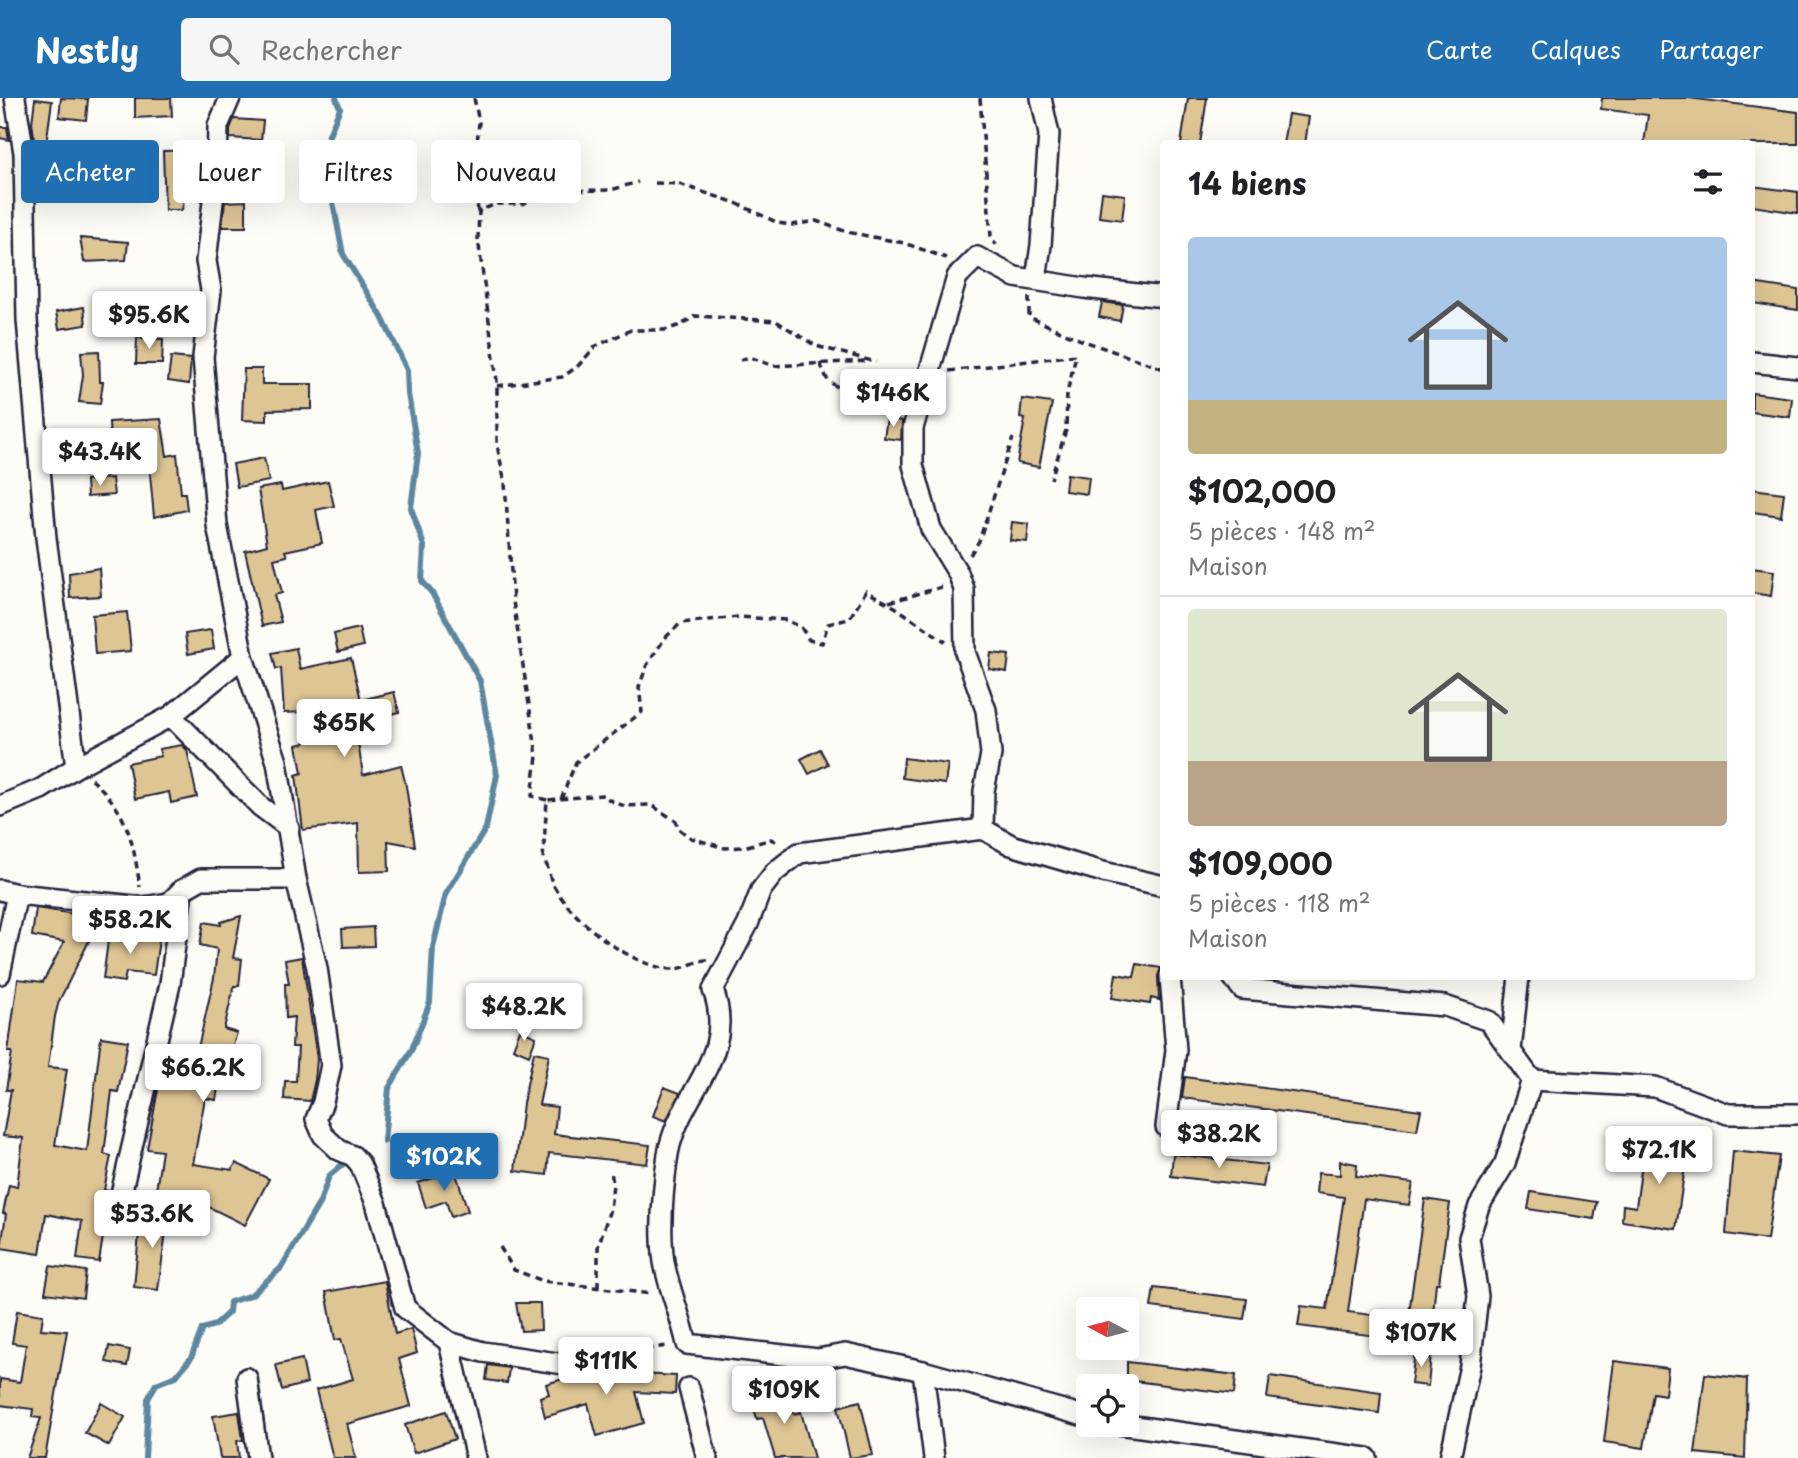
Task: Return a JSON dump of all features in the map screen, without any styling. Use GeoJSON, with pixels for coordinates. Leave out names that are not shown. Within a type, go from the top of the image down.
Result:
{"type":"FeatureCollection","features":[{"type":"Feature","properties":{"kind":"street"},"geometry":{"type":"LineString","coordinates":[[15,98],[24,152],[27,320],[46,538],[76,767]]}},
{"type":"Feature","properties":{"kind":"street"},"geometry":{"type":"LineString","coordinates":[[230,98],[218,126],[217,168],[206,261],[211,290],[203,357],[217,525],[243,657],[277,762],[296,879],[317,968],[331,1065],[323,1102],[316,1119],[323,1135],[339,1150],[353,1156],[359,1164],[376,1203],[405,1308],[449,1342],[483,1352],[564,1354]]}},
{"type":"Feature","properties":{"kind":"street"},"geometry":{"type":"LineString","coordinates":[[1036,279],[1049,134],[1041,98]]}},
{"type":"Feature","properties":{"kind":"street"},"geometry":{"type":"LineString","coordinates":[[984,829],[984,791],[991,754],[986,710],[965,652],[964,589],[958,573],[931,529],[913,465],[912,428],[957,277],[976,257],[1015,276],[1084,288],[1160,297]]}},
{"type":"Feature","properties":{"kind":"street"},"geometry":{"type":"LineString","coordinates":[[1755,362],[1798,367]]}},
{"type":"Feature","properties":{"kind":"street"},"geometry":{"type":"LineString","coordinates":[[0,806],[41,789],[171,716],[243,657]]}},
{"type":"Feature","properties":{"kind":"street"},"geometry":{"type":"LineString","coordinates":[[171,716],[261,807],[289,828]]}},
{"type":"Feature","properties":{"kind":"street"},"geometry":{"type":"LineString","coordinates":[[1076,1414],[923,1371],[845,1354],[818,1359],[687,1344],[664,1260],[663,1224],[668,1153],[677,1121],[711,1061],[720,1035],[720,1008],[713,990],[748,924],[761,890],[775,872],[799,853],[984,829],[1011,845],[1103,872],[1160,885]]}},
{"type":"Feature","properties":{"kind":"street"},"geometry":{"type":"LineString","coordinates":[[0,974],[8,892],[144,907],[169,903],[182,890],[201,879],[296,879]]}},
{"type":"Feature","properties":{"kind":"street"},"geometry":{"type":"LineString","coordinates":[[118,1207],[170,984],[182,890]]}},
{"type":"Feature","properties":{"kind":"street"},"geometry":{"type":"LineString","coordinates":[[1166,1127],[1176,1050],[1170,980]]}},
{"type":"Feature","properties":{"kind":"street"},"geometry":{"type":"LineString","coordinates":[[1234,980],[1242,989],[1445,1006],[1489,1021],[1532,1080]]}},
{"type":"Feature","properties":{"kind":"street"},"geometry":{"type":"LineString","coordinates":[[1511,1050],[1519,980]]}},
{"type":"Feature","properties":{"kind":"street"},"geometry":{"type":"LineString","coordinates":[[1532,1080],[1655,1087],[1728,1114],[1798,1114]]}},
{"type":"Feature","properties":{"kind":"street"},"geometry":{"type":"LineString","coordinates":[[1450,1458],[1470,1366],[1478,1296],[1469,1238],[1479,1206],[1505,1163],[1532,1080]]}},
{"type":"Feature","properties":{"kind":"street"},"geometry":{"type":"LineString","coordinates":[[449,1342],[476,1458]]}},
{"type":"Feature","properties":{"kind":"street"},"geometry":{"type":"LineString","coordinates":[[923,1371],[934,1458]]}},
{"type":"Feature","properties":{"kind":"street"},"geometry":{"type":"LineString","coordinates":[[247,1378],[258,1458]]}},
{"type":"Feature","properties":{"kind":"street"},"geometry":{"type":"LineString","coordinates":[[689,1388],[707,1458]]}},
{"type":"Feature","properties":{"kind":"street"},"geometry":{"type":"LineString","coordinates":[[1139,1427],[1367,1458]]}},
{"type":"Feature","properties":{"kind":"path"},"geometry":{"type":"LineString","coordinates":[[474,98],[479,122],[475,166],[478,238],[497,386],[497,445],[505,483],[513,601],[537,756],[532,796],[547,800],[602,795],[625,806],[652,805],[676,821],[680,829],[691,838],[708,844],[725,848],[744,847],[771,839],[799,853]]}},
{"type":"Feature","properties":{"kind":"path"},"geometry":{"type":"LineString","coordinates":[[980,98],[991,236],[997,246]]}},
{"type":"Feature","properties":{"kind":"path"},"geometry":{"type":"LineString","coordinates":[[479,215],[479,211],[496,204],[523,204],[549,191],[611,190],[638,182]]}},
{"type":"Feature","properties":{"kind":"path"},"geometry":{"type":"LineString","coordinates":[[655,183],[679,184],[736,203],[778,223],[792,225],[816,221],[847,232],[904,243],[945,258],[976,257]]}},
{"type":"Feature","properties":{"kind":"path"},"geometry":{"type":"LineString","coordinates":[[1015,276],[1028,289],[1029,317],[1081,340],[1160,368]]}},
{"type":"Feature","properties":{"kind":"path"},"geometry":{"type":"LineString","coordinates":[[497,386],[562,377],[577,367],[596,346],[631,330],[665,330],[681,325],[695,316],[776,321],[816,346],[874,361],[773,366],[750,357],[740,360]]}},
{"type":"Feature","properties":{"kind":"path"},"geometry":{"type":"LineString","coordinates":[[937,372],[1076,355],[1067,393],[1066,430],[1051,479]]}},
{"type":"Feature","properties":{"kind":"path"},"geometry":{"type":"LineString","coordinates":[[820,363],[828,382],[871,408]]}},
{"type":"Feature","properties":{"kind":"path"},"geometry":{"type":"LineString","coordinates":[[887,603],[947,585],[958,573],[979,541],[1013,438]]}},
{"type":"Feature","properties":{"kind":"path"},"geometry":{"type":"LineString","coordinates":[[561,799],[576,762],[642,712],[639,687],[647,665],[665,638],[681,623],[738,617],[786,620],[801,627],[809,640],[822,643],[828,624],[849,619],[866,591],[935,636],[965,652]]}},
{"type":"Feature","properties":{"kind":"path"},"geometry":{"type":"LineString","coordinates":[[76,767],[107,793],[121,812],[134,850],[144,907]]}},
{"type":"Feature","properties":{"kind":"path"},"geometry":{"type":"LineString","coordinates":[[547,800],[543,859],[549,867],[552,882],[592,929],[618,949],[653,967],[676,970],[703,960],[729,960]]}},
{"type":"Feature","properties":{"kind":"path"},"geometry":{"type":"LineString","coordinates":[[598,1287],[598,1247],[610,1209],[613,1185],[611,1170]]}},
{"type":"Feature","properties":{"kind":"path"},"geometry":{"type":"LineString","coordinates":[[500,1247],[514,1270],[543,1281],[672,1295]]}},
{"type":"Feature","properties":{"kind":"path"},"geometry":{"type":"LineString","coordinates":[[564,1354],[629,1351],[687,1344]]}},
{"type":"Feature","properties":{"kind":"building"},"geometry":{"type":"Polygon","coordinates":[[[61,98],[88,99],[86,120],[59,117],[61,98]]]}},
{"type":"Feature","properties":{"kind":"building"},"geometry":{"type":"Polygon","coordinates":[[[135,98],[171,98],[172,116],[135,118],[135,98]]]}},
{"type":"Feature","properties":{"kind":"building"},"geometry":{"type":"Polygon","coordinates":[[[1188,98],[1207,98],[1201,140],[1182,140],[1188,98]]]}},
{"type":"Feature","properties":{"kind":"building"},"geometry":{"type":"Polygon","coordinates":[[[1602,98],[1689,98],[1798,112],[1798,144],[1755,144],[1755,140],[1645,140],[1648,115],[1601,109],[1602,98]]]}},
{"type":"Feature","properties":{"kind":"building"},"geometry":{"type":"Polygon","coordinates":[[[35,99],[52,101],[47,140],[35,140],[32,123],[35,99]]]}},
{"type":"Feature","properties":{"kind":"building"},"geometry":{"type":"Polygon","coordinates":[[[1288,114],[1309,117],[1306,140],[1284,140],[1288,114]]]}},
{"type":"Feature","properties":{"kind":"building"},"geometry":{"type":"Polygon","coordinates":[[[234,119],[263,121],[261,140],[230,138],[234,119]]]}},
{"type":"Feature","properties":{"kind":"building"},"geometry":{"type":"Polygon","coordinates":[[[0,127],[7,127],[9,140],[0,138],[0,127]]]}},
{"type":"Feature","properties":{"kind":"building"},"geometry":{"type":"Polygon","coordinates":[[[163,151],[173,151],[173,203],[183,203],[182,210],[165,210],[163,151]]]}},
{"type":"Feature","properties":{"kind":"building"},"geometry":{"type":"Polygon","coordinates":[[[1755,186],[1798,192],[1798,213],[1755,206],[1755,186]]]}},
{"type":"Feature","properties":{"kind":"building"},"geometry":{"type":"Polygon","coordinates":[[[1102,192],[1125,195],[1122,220],[1099,217],[1102,192]]]}},
{"type":"Feature","properties":{"kind":"building"},"geometry":{"type":"Polygon","coordinates":[[[225,203],[246,203],[246,227],[222,227],[225,203]]]}},
{"type":"Feature","properties":{"kind":"building"},"geometry":{"type":"Polygon","coordinates":[[[80,238],[128,242],[126,260],[84,262],[80,238]]]}},
{"type":"Feature","properties":{"kind":"building"},"geometry":{"type":"Polygon","coordinates":[[[1755,283],[1798,290],[1798,310],[1755,303],[1755,283]]]}},
{"type":"Feature","properties":{"kind":"building"},"geometry":{"type":"Polygon","coordinates":[[[1102,302],[1123,305],[1120,321],[1099,317],[1102,302]]]}},
{"type":"Feature","properties":{"kind":"building"},"geometry":{"type":"Polygon","coordinates":[[[84,307],[86,325],[59,329],[56,312],[84,307]]]}},
{"type":"Feature","properties":{"kind":"building"},"geometry":{"type":"Polygon","coordinates":[[[137,338],[163,339],[162,364],[136,364],[137,338]]]}},
{"type":"Feature","properties":{"kind":"building"},"geometry":{"type":"Polygon","coordinates":[[[99,351],[100,382],[103,382],[100,404],[79,402],[83,375],[81,352],[99,351]]]}},
{"type":"Feature","properties":{"kind":"building"},"geometry":{"type":"Polygon","coordinates":[[[171,357],[191,359],[189,384],[168,381],[171,357]]]}},
{"type":"Feature","properties":{"kind":"building"},"geometry":{"type":"Polygon","coordinates":[[[244,369],[262,369],[262,384],[312,384],[312,409],[267,410],[267,421],[242,420],[244,369]]]}},
{"type":"Feature","properties":{"kind":"building"},"geometry":{"type":"Polygon","coordinates":[[[880,377],[903,381],[899,410],[875,406],[880,377]]]}},
{"type":"Feature","properties":{"kind":"building"},"geometry":{"type":"Polygon","coordinates":[[[1755,393],[1792,398],[1790,417],[1755,412],[1755,393]]]}},
{"type":"Feature","properties":{"kind":"building"},"geometry":{"type":"Polygon","coordinates":[[[1022,399],[1052,403],[1039,467],[1017,463],[1025,419],[1020,418],[1022,399]]]}},
{"type":"Feature","properties":{"kind":"building"},"geometry":{"type":"Polygon","coordinates":[[[887,418],[902,421],[901,440],[884,438],[887,418]]]}},
{"type":"Feature","properties":{"kind":"building"},"geometry":{"type":"Polygon","coordinates":[[[161,419],[167,456],[177,454],[181,493],[185,493],[187,510],[154,517],[147,441],[110,443],[109,422],[161,419]]]}},
{"type":"Feature","properties":{"kind":"building"},"geometry":{"type":"Polygon","coordinates":[[[99,451],[100,473],[78,474],[78,452],[99,451]]]}},
{"type":"Feature","properties":{"kind":"building"},"geometry":{"type":"Polygon","coordinates":[[[264,458],[269,481],[237,487],[233,464],[264,458]]]}},
{"type":"Feature","properties":{"kind":"building"},"geometry":{"type":"Polygon","coordinates":[[[1067,474],[1089,477],[1087,494],[1065,491],[1067,474]]]}},
{"type":"Feature","properties":{"kind":"building"},"geometry":{"type":"Polygon","coordinates":[[[112,478],[114,495],[87,497],[86,480],[112,478]]]}},
{"type":"Feature","properties":{"kind":"building"},"geometry":{"type":"Polygon","coordinates":[[[328,481],[334,506],[316,510],[322,543],[285,551],[287,556],[274,559],[282,593],[274,595],[281,622],[262,626],[245,551],[267,545],[258,489],[281,485],[282,491],[328,481]]]}},
{"type":"Feature","properties":{"kind":"building"},"geometry":{"type":"Polygon","coordinates":[[[1755,489],[1784,493],[1781,516],[1755,512],[1755,489]]]}},
{"type":"Feature","properties":{"kind":"building"},"geometry":{"type":"Polygon","coordinates":[[[1012,522],[1029,524],[1027,542],[1010,540],[1012,522]]]}},
{"type":"Feature","properties":{"kind":"building"},"geometry":{"type":"Polygon","coordinates":[[[99,568],[101,596],[70,598],[69,573],[99,568]]]}},
{"type":"Feature","properties":{"kind":"building"},"geometry":{"type":"Polygon","coordinates":[[[1755,568],[1774,571],[1771,596],[1755,593],[1755,568]]]}},
{"type":"Feature","properties":{"kind":"building"},"geometry":{"type":"Polygon","coordinates":[[[127,612],[131,651],[95,654],[92,615],[127,612]]]}},
{"type":"Feature","properties":{"kind":"building"},"geometry":{"type":"Polygon","coordinates":[[[359,628],[363,646],[338,652],[334,634],[359,628]]]}},
{"type":"Feature","properties":{"kind":"building"},"geometry":{"type":"Polygon","coordinates":[[[211,630],[214,649],[188,654],[185,634],[211,630]]]}},
{"type":"Feature","properties":{"kind":"building"},"geometry":{"type":"Polygon","coordinates":[[[296,648],[300,669],[351,658],[361,700],[394,692],[399,712],[355,723],[363,775],[401,765],[406,786],[415,846],[388,841],[389,871],[359,872],[358,823],[303,830],[296,775],[302,773],[297,745],[305,743],[303,712],[284,713],[281,668],[276,669],[272,653],[296,648]]]}},
{"type":"Feature","properties":{"kind":"building"},"geometry":{"type":"Polygon","coordinates":[[[991,653],[1009,655],[1007,672],[989,669],[991,653]]]}},
{"type":"Feature","properties":{"kind":"building"},"geometry":{"type":"Polygon","coordinates":[[[182,745],[187,750],[197,797],[171,803],[169,792],[135,799],[128,763],[161,756],[159,749],[182,745]]]}},
{"type":"Feature","properties":{"kind":"building"},"geometry":{"type":"Polygon","coordinates":[[[820,749],[828,764],[809,774],[801,759],[820,749]]]}},
{"type":"Feature","properties":{"kind":"building"},"geometry":{"type":"Polygon","coordinates":[[[904,758],[948,764],[945,784],[902,778],[904,758]]]}},
{"type":"Feature","properties":{"kind":"building"},"geometry":{"type":"Polygon","coordinates":[[[36,908],[81,915],[78,929],[94,931],[59,1001],[55,1016],[48,1067],[67,1069],[55,1145],[87,1151],[101,1037],[128,1041],[118,1092],[112,1091],[104,1154],[111,1156],[104,1190],[109,1191],[106,1205],[109,1215],[99,1262],[77,1259],[82,1221],[46,1214],[40,1254],[1,1248],[6,1214],[3,1213],[9,1185],[17,1187],[23,1138],[3,1136],[11,1090],[6,1090],[12,1052],[8,1052],[18,979],[43,982],[64,942],[32,936],[36,908]]]}},
{"type":"Feature","properties":{"kind":"building"},"geometry":{"type":"Polygon","coordinates":[[[241,916],[233,958],[242,959],[239,986],[234,986],[224,1029],[237,1033],[231,1051],[224,1049],[216,1100],[205,1098],[193,1164],[232,1170],[236,1163],[269,1179],[245,1225],[205,1205],[204,1211],[154,1204],[162,1151],[147,1149],[159,1084],[164,1085],[165,1078],[186,1082],[191,1047],[198,1048],[214,978],[217,949],[200,945],[204,922],[221,925],[221,922],[241,916]]]}},
{"type":"Feature","properties":{"kind":"building"},"geometry":{"type":"Polygon","coordinates":[[[373,927],[374,946],[343,947],[342,929],[373,927]]]}},
{"type":"Feature","properties":{"kind":"building"},"geometry":{"type":"Polygon","coordinates":[[[109,933],[159,939],[154,975],[126,972],[124,982],[103,979],[109,933]]]}},
{"type":"Feature","properties":{"kind":"building"},"geometry":{"type":"Polygon","coordinates":[[[302,957],[317,1059],[310,1101],[284,1099],[285,1081],[296,1081],[298,1047],[292,1047],[294,1017],[286,1018],[285,984],[289,984],[285,960],[302,957]]]}},
{"type":"Feature","properties":{"kind":"building"},"geometry":{"type":"Polygon","coordinates":[[[1137,964],[1160,968],[1159,1000],[1151,998],[1150,1004],[1112,998],[1116,974],[1134,977],[1137,964]]]}},
{"type":"Feature","properties":{"kind":"building"},"geometry":{"type":"Polygon","coordinates":[[[520,1030],[536,1037],[529,1055],[513,1048],[520,1030]]]}},
{"type":"Feature","properties":{"kind":"building"},"geometry":{"type":"Polygon","coordinates":[[[534,1052],[549,1055],[539,1105],[557,1107],[554,1134],[650,1145],[647,1164],[549,1153],[547,1175],[515,1171],[523,1103],[534,1052]]]}},
{"type":"Feature","properties":{"kind":"building"},"geometry":{"type":"Polygon","coordinates":[[[1185,1077],[1421,1110],[1417,1130],[1182,1098],[1185,1077]]]}},
{"type":"Feature","properties":{"kind":"building"},"geometry":{"type":"Polygon","coordinates":[[[664,1087],[680,1093],[666,1121],[653,1116],[664,1087]]]}},
{"type":"Feature","properties":{"kind":"building"},"geometry":{"type":"Polygon","coordinates":[[[1645,1141],[1688,1146],[1676,1229],[1622,1221],[1623,1205],[1636,1207],[1645,1141]]]}},
{"type":"Feature","properties":{"kind":"building"},"geometry":{"type":"Polygon","coordinates":[[[1733,1151],[1779,1156],[1767,1240],[1726,1234],[1733,1151]]]}},
{"type":"Feature","properties":{"kind":"building"},"geometry":{"type":"Polygon","coordinates":[[[1173,1154],[1267,1165],[1263,1187],[1171,1176],[1173,1154]]]}},
{"type":"Feature","properties":{"kind":"building"},"geometry":{"type":"Polygon","coordinates":[[[1340,1161],[1357,1164],[1356,1176],[1413,1183],[1409,1205],[1364,1199],[1348,1312],[1408,1320],[1425,1199],[1450,1203],[1439,1283],[1436,1283],[1430,1343],[1298,1326],[1301,1306],[1327,1309],[1344,1197],[1316,1193],[1318,1173],[1340,1175],[1340,1161]]]}},
{"type":"Feature","properties":{"kind":"building"},"geometry":{"type":"Polygon","coordinates":[[[455,1171],[468,1211],[451,1217],[446,1201],[426,1208],[418,1183],[455,1171]]]}},
{"type":"Feature","properties":{"kind":"building"},"geometry":{"type":"Polygon","coordinates":[[[1531,1192],[1597,1202],[1594,1219],[1528,1209],[1531,1192]]]}},
{"type":"Feature","properties":{"kind":"building"},"geometry":{"type":"Polygon","coordinates":[[[150,1207],[169,1210],[158,1290],[134,1287],[139,1234],[146,1235],[150,1207]]]}},
{"type":"Feature","properties":{"kind":"building"},"geometry":{"type":"Polygon","coordinates":[[[50,1266],[86,1271],[83,1298],[45,1293],[50,1266]]]}},
{"type":"Feature","properties":{"kind":"building"},"geometry":{"type":"Polygon","coordinates":[[[385,1281],[395,1334],[411,1329],[417,1353],[399,1359],[411,1406],[347,1424],[356,1458],[333,1458],[316,1390],[353,1379],[341,1339],[335,1340],[326,1292],[385,1281]]]}},
{"type":"Feature","properties":{"kind":"building"},"geometry":{"type":"Polygon","coordinates":[[[1154,1288],[1247,1299],[1244,1319],[1151,1307],[1154,1288]]]}},
{"type":"Feature","properties":{"kind":"building"},"geometry":{"type":"Polygon","coordinates":[[[516,1303],[540,1303],[541,1330],[521,1331],[516,1303]]]}},
{"type":"Feature","properties":{"kind":"building"},"geometry":{"type":"Polygon","coordinates":[[[17,1311],[43,1315],[41,1329],[67,1331],[45,1458],[27,1458],[41,1418],[32,1417],[33,1409],[0,1405],[0,1379],[20,1382],[26,1345],[12,1343],[17,1311]]]}},
{"type":"Feature","properties":{"kind":"building"},"geometry":{"type":"Polygon","coordinates":[[[109,1346],[130,1350],[127,1366],[106,1362],[109,1346]]]}},
{"type":"Feature","properties":{"kind":"building"},"geometry":{"type":"Polygon","coordinates":[[[1415,1351],[1431,1354],[1428,1386],[1411,1384],[1415,1351]]]}},
{"type":"Feature","properties":{"kind":"building"},"geometry":{"type":"Polygon","coordinates":[[[302,1359],[307,1383],[282,1390],[276,1365],[302,1359]]]}},
{"type":"Feature","properties":{"kind":"building"},"geometry":{"type":"Polygon","coordinates":[[[1614,1361],[1668,1368],[1665,1395],[1653,1393],[1644,1448],[1604,1442],[1614,1361]]]}},
{"type":"Feature","properties":{"kind":"building"},"geometry":{"type":"Polygon","coordinates":[[[1127,1362],[1236,1375],[1234,1394],[1139,1382],[1139,1374],[1127,1374],[1127,1362]]]}},
{"type":"Feature","properties":{"kind":"building"},"geometry":{"type":"Polygon","coordinates":[[[488,1365],[509,1368],[507,1383],[486,1380],[488,1365]]]}},
{"type":"Feature","properties":{"kind":"building"},"geometry":{"type":"Polygon","coordinates":[[[590,1371],[676,1376],[675,1394],[636,1392],[644,1423],[597,1436],[588,1404],[545,1417],[540,1397],[549,1394],[546,1384],[590,1371]]]}},
{"type":"Feature","properties":{"kind":"building"},"geometry":{"type":"Polygon","coordinates":[[[1705,1374],[1747,1379],[1745,1458],[1695,1453],[1705,1374]]]}},
{"type":"Feature","properties":{"kind":"building"},"geometry":{"type":"Polygon","coordinates":[[[1270,1376],[1381,1392],[1379,1413],[1267,1398],[1270,1376]]]}},
{"type":"Feature","properties":{"kind":"building"},"geometry":{"type":"Polygon","coordinates":[[[788,1390],[794,1414],[801,1412],[814,1458],[775,1458],[763,1418],[757,1419],[752,1400],[788,1390]]]}},
{"type":"Feature","properties":{"kind":"building"},"geometry":{"type":"Polygon","coordinates":[[[860,1401],[873,1455],[850,1458],[838,1407],[860,1401]]]}},
{"type":"Feature","properties":{"kind":"building"},"geometry":{"type":"Polygon","coordinates":[[[101,1403],[125,1417],[109,1446],[85,1433],[101,1403]]]}},
{"type":"Feature","properties":{"kind":"building"},"geometry":{"type":"Polygon","coordinates":[[[446,1411],[455,1439],[414,1453],[405,1425],[446,1411]]]}},
{"type":"Feature","properties":{"kind":"building"},"geometry":{"type":"Polygon","coordinates":[[[239,1412],[243,1440],[237,1441],[239,1458],[220,1458],[213,1416],[239,1412]]]}},
{"type":"Feature","properties":{"kind":"waterway"},"geometry":{"type":"LineString","coordinates":[[336,98],[340,108],[323,150],[343,254],[382,317],[407,370],[408,394],[418,453],[411,508],[424,546],[422,581],[432,593],[480,681],[497,775],[486,828],[446,894],[433,947],[430,1002],[412,1049],[389,1088],[384,1141]]}},
{"type":"Feature","properties":{"kind":"waterway"},"geometry":{"type":"LineString","coordinates":[[145,1458],[148,1399],[156,1384],[176,1376],[191,1358],[202,1329],[215,1325],[229,1312],[230,1302],[251,1295],[281,1268],[320,1202],[329,1176],[348,1160]]}}]}
